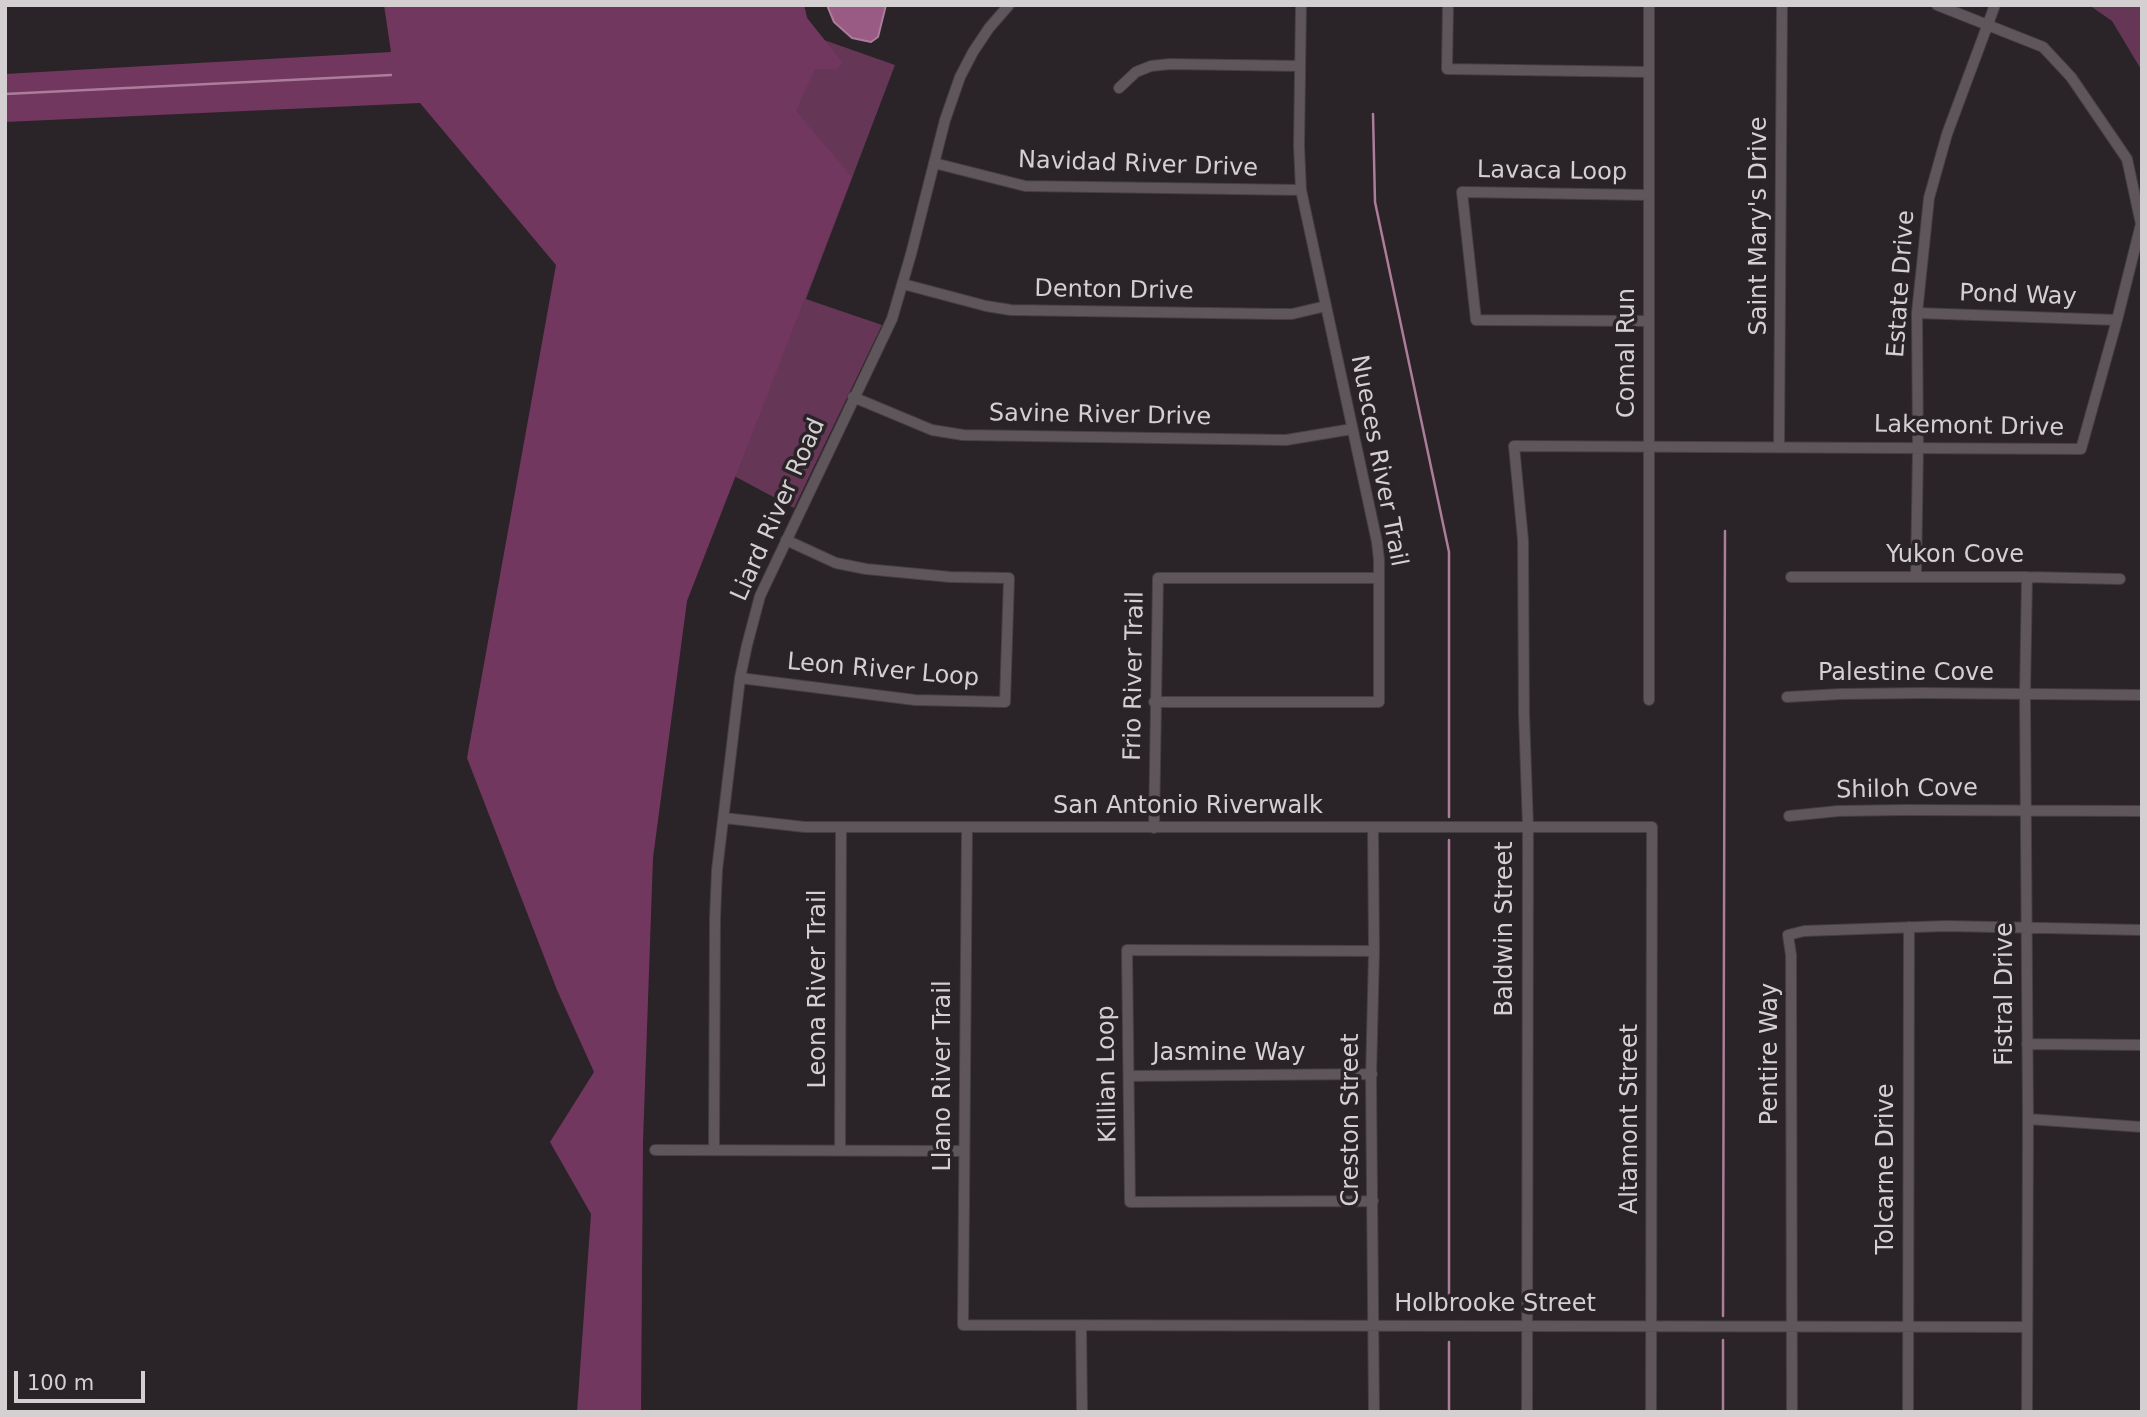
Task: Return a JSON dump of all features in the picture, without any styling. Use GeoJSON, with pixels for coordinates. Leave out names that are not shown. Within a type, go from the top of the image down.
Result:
{"type":"FeatureCollection","features":[{"type":"Feature","properties":{"kind":"street","name":"Liard River Road"},"geometry":{"type":"LineString","coordinates":[[714,1150],[717,870],[740,678],[760,596],[882,340],[903,284],[945,120],[960,77],[989,28],[1009,5]]}},
{"type":"Feature","properties":{"kind":"street","name":"Nueces River Trail"},"geometry":{"type":"LineString","coordinates":[[1154,702],[1379,702],[1377,541],[1301,190],[1301,5]]}},
{"type":"Feature","properties":{"kind":"street"},"geometry":{"type":"LineString","coordinates":[[1448,5],[1447,68],[1649,72]]}},
{"type":"Feature","properties":{"kind":"street","name":"Comal Run"},"geometry":{"type":"LineString","coordinates":[[1649,5],[1649,700]]}},
{"type":"Feature","properties":{"kind":"street","name":"Saint Mary's Drive"},"geometry":{"type":"LineString","coordinates":[[1779,447],[1782,5]]}},
{"type":"Feature","properties":{"kind":"street","name":"Lakemont Drive"},"geometry":{"type":"LineString","coordinates":[[1514,446],[2081,449],[2141,224],[2127,159],[2071,77],[2043,47],[1937,5]]}},
{"type":"Feature","properties":{"kind":"street","name":"Estate Drive"},"geometry":{"type":"LineString","coordinates":[[1916,576],[1917,313],[1929,198],[1947,134],[1995,5]]}},
{"type":"Feature","properties":{"kind":"street"},"geometry":{"type":"LineString","coordinates":[[1119,88],[1136,72],[1151,66],[1300,66]]}},
{"type":"Feature","properties":{"kind":"street","name":"Navidad River Drive"},"geometry":{"type":"LineString","coordinates":[[934,163],[1026,186],[1301,190]]}},
{"type":"Feature","properties":{"kind":"street","name":"Lavaca Loop"},"geometry":{"type":"LineString","coordinates":[[1648,321],[1476,320],[1462,192],[1649,195]]}},
{"type":"Feature","properties":{"kind":"street","name":"Denton Drive"},"geometry":{"type":"LineString","coordinates":[[903,284],[1011,310],[1292,314],[1326,306]]}},
{"type":"Feature","properties":{"kind":"street","name":"Pond Way"},"geometry":{"type":"LineString","coordinates":[[1917,313],[2117,320]]}},
{"type":"Feature","properties":{"kind":"street","name":"Savine River Drive"},"geometry":{"type":"LineString","coordinates":[[853,397],[932,429],[963,435],[1276,440],[1306,438],[1352,429]]}},
{"type":"Feature","properties":{"kind":"street","name":"Baldwin Street"},"geometry":{"type":"LineString","coordinates":[[1514,446],[1523,540],[1528,827],[1527,1412]]}},
{"type":"Feature","properties":{"kind":"street","name":"Leon River Loop"},"geometry":{"type":"LineString","coordinates":[[740,678],[915,700],[1005,702],[1009,578],[950,577],[866,569],[836,563],[786,540]]}},
{"type":"Feature","properties":{"kind":"street","name":"Yukon Cove"},"geometry":{"type":"LineString","coordinates":[[1791,577],[2120,579]]}},
{"type":"Feature","properties":{"kind":"street","name":"Fistral Drive"},"geometry":{"type":"LineString","coordinates":[[2027,577],[2027,1412]]}},
{"type":"Feature","properties":{"kind":"street","name":"Frio River Trail"},"geometry":{"type":"LineString","coordinates":[[1154,828],[1158,578],[1379,578]]}},
{"type":"Feature","properties":{"kind":"street","name":"Palestine Cove"},"geometry":{"type":"LineString","coordinates":[[1787,697],[1855,694],[2142,695]]}},
{"type":"Feature","properties":{"kind":"street","name":"Shiloh Cove"},"geometry":{"type":"LineString","coordinates":[[1789,816],[1890,810],[2142,811]]}},
{"type":"Feature","properties":{"kind":"street","name":"San Antonio Riverwalk"},"geometry":{"type":"LineString","coordinates":[[724,818],[792,827],[1652,827]]}},
{"type":"Feature","properties":{"kind":"street","name":"Leona River Trail"},"geometry":{"type":"LineString","coordinates":[[839,1150],[841,827]]}},
{"type":"Feature","properties":{"kind":"street","name":"Altamont Street"},"geometry":{"type":"LineString","coordinates":[[1651,1412],[1652,827]]}},
{"type":"Feature","properties":{"kind":"street","name":"Llano River Trail"},"geometry":{"type":"LineString","coordinates":[[963,1325],[967,828]]}},
{"type":"Feature","properties":{"kind":"street","name":"Creston Street"},"geometry":{"type":"LineString","coordinates":[[1373,828],[1371,1074],[1374,1412]]}},
{"type":"Feature","properties":{"kind":"street","name":"Pentire Way"},"geometry":{"type":"LineString","coordinates":[[1792,1412],[1791,968],[1788,935],[1804,930],[1909,927],[2142,930]]}},
{"type":"Feature","properties":{"kind":"street","name":"Tolcarne Drive"},"geometry":{"type":"LineString","coordinates":[[1908,1412],[1909,927]]}},
{"type":"Feature","properties":{"kind":"street","name":"Killian Loop"},"geometry":{"type":"LineString","coordinates":[[1373,1201],[1130,1202],[1127,950],[1374,951]]}},
{"type":"Feature","properties":{"kind":"street"},"geometry":{"type":"LineString","coordinates":[[2027,1044],[2142,1045]]}},
{"type":"Feature","properties":{"kind":"street","name":"Jasmine Way"},"geometry":{"type":"LineString","coordinates":[[1129,1076],[1371,1074]]}},
{"type":"Feature","properties":{"kind":"street"},"geometry":{"type":"LineString","coordinates":[[2028,1119],[2142,1127]]}},
{"type":"Feature","properties":{"kind":"street"},"geometry":{"type":"LineString","coordinates":[[655,1150],[964,1151]]}},
{"type":"Feature","properties":{"kind":"street","name":"Holbrooke Street"},"geometry":{"type":"LineString","coordinates":[[963,1325],[2027,1327]]}},
{"type":"Feature","properties":{"kind":"street"},"geometry":{"type":"LineString","coordinates":[[1081,1325],[1082,1412]]}},
{"type":"Feature","properties":{"kind":"shaded area"},"geometry":{"type":"Polygon","coordinates":[[[384,5],[804,5],[807,18],[843,63],[836,69],[815,69],[796,111],[852,177],[687,601],[653,858],[643,1142],[641,1412],[577,1412],[591,1214],[550,1142],[594,1072],[557,990],[467,758],[556,265],[420,103],[5,122],[5,74],[391,52],[384,5]]]}},
{"type":"Feature","properties":{"kind":"shaded area"},"geometry":{"type":"Polygon","coordinates":[[[804,5],[807,18],[824,40],[895,65],[806,299],[882,325],[794,508],[736,477],[622,384],[804,5]]]}},
{"type":"Feature","properties":{"kind":"shaded area"},"geometry":{"type":"Polygon","coordinates":[[[827,5],[886,5],[878,37],[871,42],[852,38],[834,22],[827,5]]]}},
{"type":"Feature","properties":{"kind":"shaded area"},"geometry":{"type":"Polygon","coordinates":[[[2089,5],[2142,5],[2142,71],[2112,21],[2089,5]]]}},
{"type":"Feature","properties":{"kind":"waterway"},"geometry":{"type":"LineString","coordinates":[[5,94],[391,75]]}},
{"type":"Feature","properties":{"kind":"waterway"},"geometry":{"type":"LineString","coordinates":[[1373,114],[1375,202],[1449,552],[1449,817]]}},
{"type":"Feature","properties":{"kind":"waterway"},"geometry":{"type":"LineString","coordinates":[[1723,1316],[1725,531]]}},
{"type":"Feature","properties":{"kind":"waterway"},"geometry":{"type":"LineString","coordinates":[[1449,840],[1449,1312]]}},
{"type":"Feature","properties":{"kind":"waterway"},"geometry":{"type":"LineString","coordinates":[[1723,1340],[1723,1412]]}},
{"type":"Feature","properties":{"kind":"waterway"},"geometry":{"type":"LineString","coordinates":[[1449,1342],[1449,1412]]}}]}
